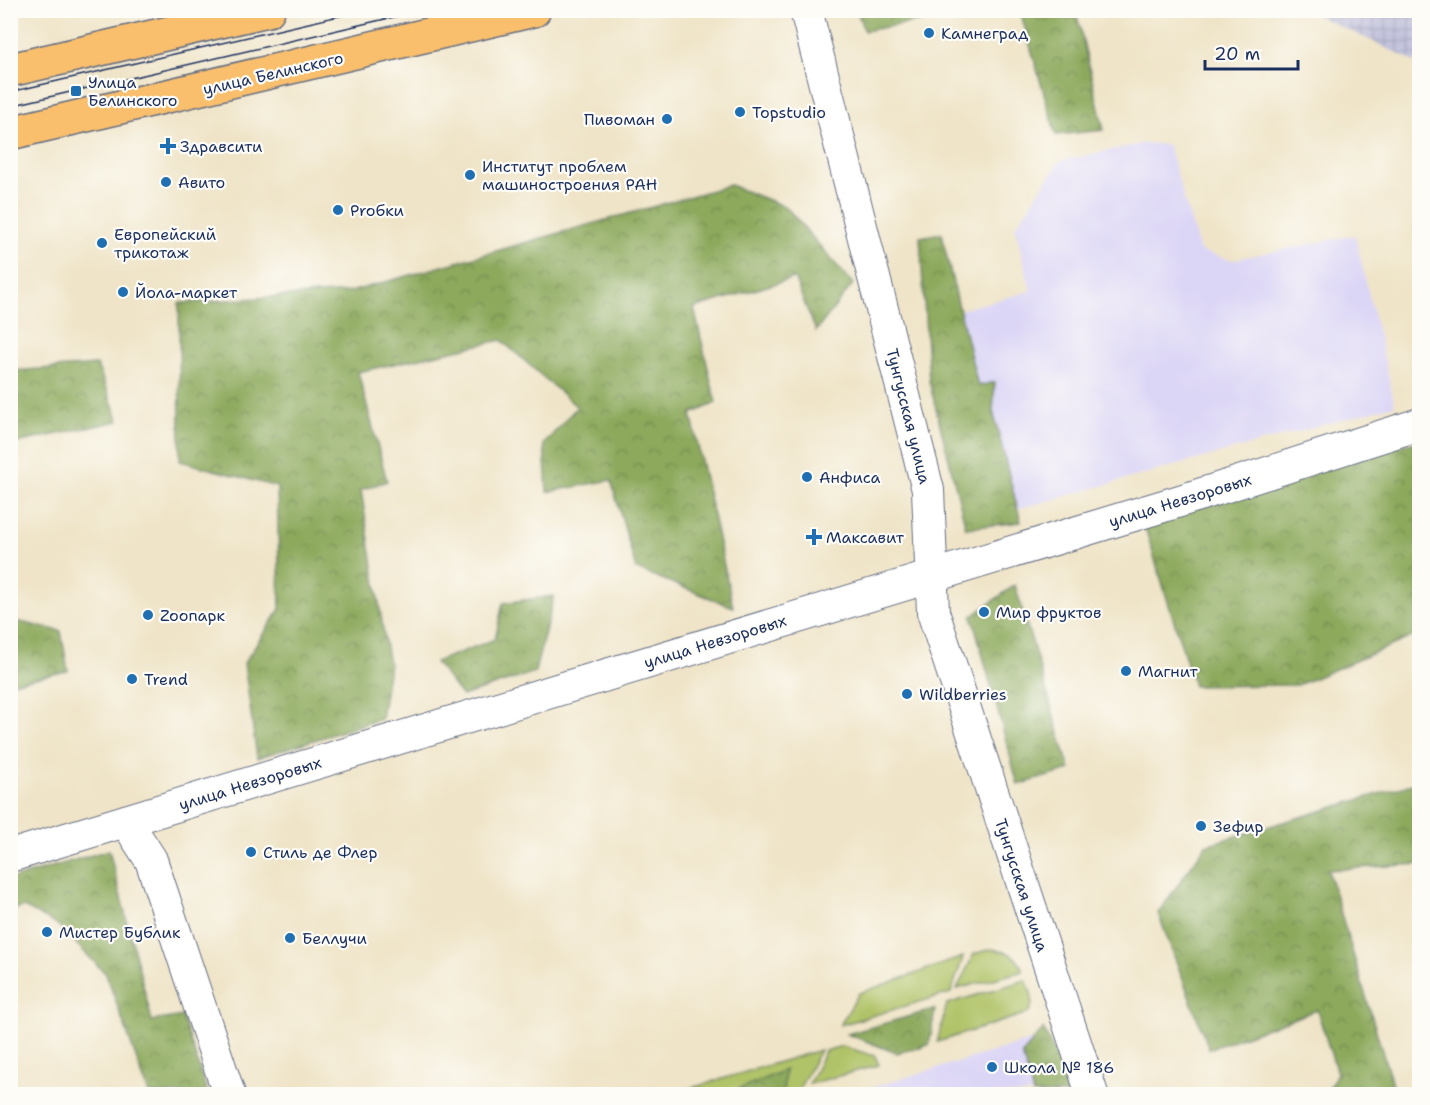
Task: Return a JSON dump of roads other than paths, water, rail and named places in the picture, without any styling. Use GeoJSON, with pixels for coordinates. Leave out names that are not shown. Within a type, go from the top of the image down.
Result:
{"type":"FeatureCollection","features":[{"type":"Feature","properties":{"kind":"main road"},"geometry":{"type":"LineString","coordinates":[[10,70],[268,10]]}},
{"type":"Feature","properties":{"kind":"main road","name":"улица Белинского"},"geometry":{"type":"LineString","coordinates":[[10,133],[534,10]]}},
{"type":"Feature","properties":{"kind":"street","name":"Тунгусская улица"},"geometry":{"type":"LineString","coordinates":[[806,10],[928,490],[933,612],[1092,1095]]}},
{"type":"Feature","properties":{"kind":"street","name":"улица Невзоровых"},"geometry":{"type":"LineString","coordinates":[[10,856],[1180,501],[1419,424]]}},
{"type":"Feature","properties":{"kind":"street"},"geometry":{"type":"LineString","coordinates":[[126,821],[151,860],[229,1095]]}},
{"type":"Feature","properties":{"kind":"tram line"},"geometry":{"type":"LineString","coordinates":[[10,92],[365,10]]}},
{"type":"Feature","properties":{"kind":"tram line"},"geometry":{"type":"LineString","coordinates":[[10,106],[424,10]]}},
{"type":"Feature","properties":{"kind":"place","name":"Камнеград"},"geometry":{"type":"Point","coordinates":[929,33]}},
{"type":"Feature","properties":{"kind":"place","name":"Улица Белинского"},"geometry":{"type":"Point","coordinates":[76,91]}},
{"type":"Feature","properties":{"kind":"place","name":"Topstudio"},"geometry":{"type":"Point","coordinates":[740,112]}},
{"type":"Feature","properties":{"kind":"place","name":"Пивоман"},"geometry":{"type":"Point","coordinates":[667,119]}},
{"type":"Feature","properties":{"kind":"place","name":"Здравсити"},"geometry":{"type":"Point","coordinates":[168,146]}},
{"type":"Feature","properties":{"kind":"place","name":"Институт проблем машиностроения РАН"},"geometry":{"type":"Point","coordinates":[470,175]}},
{"type":"Feature","properties":{"kind":"place","name":"Авито"},"geometry":{"type":"Point","coordinates":[166,182]}},
{"type":"Feature","properties":{"kind":"place","name":"Proбки"},"geometry":{"type":"Point","coordinates":[338,210]}},
{"type":"Feature","properties":{"kind":"place","name":"Европейский трикотаж"},"geometry":{"type":"Point","coordinates":[102,243]}},
{"type":"Feature","properties":{"kind":"place","name":"Йола-маркет"},"geometry":{"type":"Point","coordinates":[123,292]}},
{"type":"Feature","properties":{"kind":"place","name":"Анфиса"},"geometry":{"type":"Point","coordinates":[807,477]}},
{"type":"Feature","properties":{"kind":"place","name":"Максавит"},"geometry":{"type":"Point","coordinates":[814,537]}},
{"type":"Feature","properties":{"kind":"place","name":"Мир фруктов"},"geometry":{"type":"Point","coordinates":[984,612]}},
{"type":"Feature","properties":{"kind":"place","name":"Zooпарк"},"geometry":{"type":"Point","coordinates":[148,615]}},
{"type":"Feature","properties":{"kind":"place","name":"Магнит"},"geometry":{"type":"Point","coordinates":[1126,671]}},
{"type":"Feature","properties":{"kind":"place","name":"Trend"},"geometry":{"type":"Point","coordinates":[132,679]}},
{"type":"Feature","properties":{"kind":"place","name":"Wildberries"},"geometry":{"type":"Point","coordinates":[907,694]}},
{"type":"Feature","properties":{"kind":"place","name":"Зефир"},"geometry":{"type":"Point","coordinates":[1201,826]}},
{"type":"Feature","properties":{"kind":"place","name":"Стиль де Флер"},"geometry":{"type":"Point","coordinates":[251,852]}},
{"type":"Feature","properties":{"kind":"place","name":"Мистер Бублик"},"geometry":{"type":"Point","coordinates":[47,932]}},
{"type":"Feature","properties":{"kind":"place","name":"Беллучи"},"geometry":{"type":"Point","coordinates":[290,938]}},
{"type":"Feature","properties":{"kind":"place","name":"Школа № 186"},"geometry":{"type":"Point","coordinates":[992,1067]}}]}
